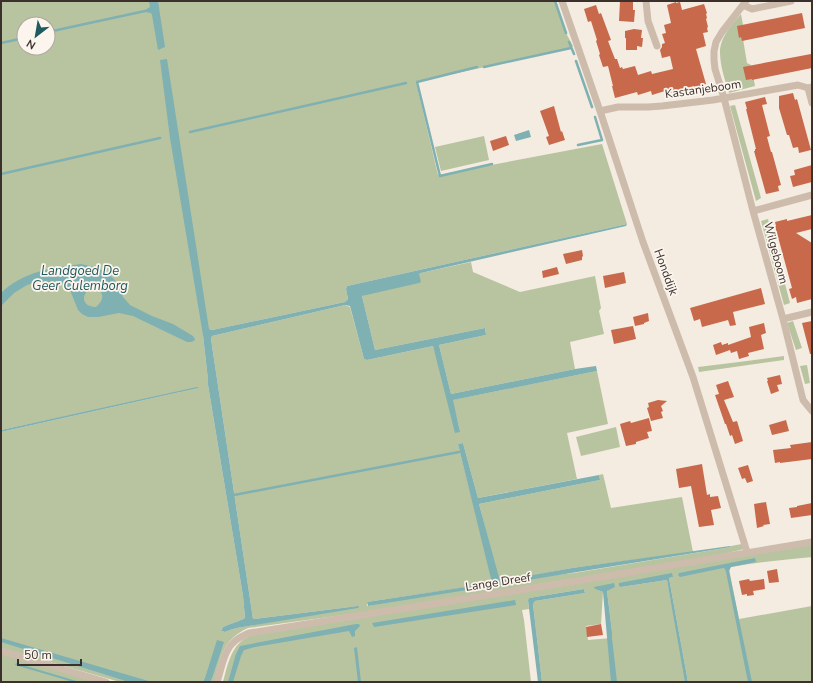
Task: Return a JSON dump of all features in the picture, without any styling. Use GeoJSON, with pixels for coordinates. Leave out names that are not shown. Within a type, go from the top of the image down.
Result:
{"type":"FeatureCollection","features":[{"type":"Feature","properties":{"kind":"street","name":"Honddijk"},"geometry":{"type":"LineString","coordinates":[[562,1],[643,242],[693,377],[747,552]]}},
{"type":"Feature","properties":{"kind":"street"},"geometry":{"type":"LineString","coordinates":[[646,1],[648,21],[657,46]]}},
{"type":"Feature","properties":{"kind":"street"},"geometry":{"type":"LineString","coordinates":[[744,3],[752,9],[791,1]]}},
{"type":"Feature","properties":{"kind":"street","name":"Wilgeboom"},"geometry":{"type":"LineString","coordinates":[[744,3],[716,42],[714,51],[715,69],[783,319],[803,400],[812,411]]}},
{"type":"Feature","properties":{"kind":"street","name":"Kastanjeboom"},"geometry":{"type":"LineString","coordinates":[[600,111],[618,107],[655,106],[724,98],[798,85],[810,87],[812,103]]}},
{"type":"Feature","properties":{"kind":"street"},"geometry":{"type":"LineString","coordinates":[[753,211],[812,195]]}},
{"type":"Feature","properties":{"kind":"street"},"geometry":{"type":"LineString","coordinates":[[783,319],[812,312]]}},
{"type":"Feature","properties":{"kind":"street","name":"Lange Dreef"},"geometry":{"type":"LineString","coordinates":[[217,682],[225,656],[231,644],[239,637],[249,633],[812,542]]}},
{"type":"Feature","properties":{"kind":"street"},"geometry":{"type":"LineString","coordinates":[[1,651],[106,682]]}},
{"type":"Feature","properties":{"kind":"green space"},"geometry":{"type":"Polygon","coordinates":[[[1,1],[556,1],[566,33],[573,46],[571,48],[416,82],[438,175],[602,144],[627,224],[347,286],[346,289],[348,299],[345,302],[212,330],[209,329],[203,335],[208,385],[243,596],[245,618],[223,627],[221,631],[225,632],[237,628],[358,606],[253,619],[211,339],[212,336],[345,305],[350,307],[364,359],[367,360],[433,346],[460,431],[452,400],[597,371],[608,424],[567,433],[577,479],[478,498],[463,443],[458,444],[493,583],[499,581],[479,504],[600,480],[599,475],[603,474],[611,508],[682,497],[693,552],[572,568],[509,580],[574,573],[742,544],[744,549],[715,556],[358,613],[248,628],[233,638],[224,650],[214,682],[120,682],[1,648],[1,432],[198,388],[1,430],[1,1]],[[475,586],[367,602],[368,606],[475,586]]]}},
{"type":"Feature","properties":{"kind":"green space"},"geometry":{"type":"Polygon","coordinates":[[[741,14],[745,36],[743,39],[747,63],[751,65],[755,86],[729,93],[724,78],[720,52],[722,42],[727,32],[741,14]]]}},
{"type":"Feature","properties":{"kind":"green space"},"geometry":{"type":"Polygon","coordinates":[[[735,105],[761,198],[756,201],[730,106],[735,105]]]}},
{"type":"Feature","properties":{"kind":"green space"},"geometry":{"type":"Polygon","coordinates":[[[484,136],[489,160],[441,171],[435,147],[484,136]]]}},
{"type":"Feature","properties":{"kind":"green space"},"geometry":{"type":"Polygon","coordinates":[[[768,219],[790,303],[784,305],[761,221],[768,219]]]}},
{"type":"Feature","properties":{"kind":"green space"},"geometry":{"type":"Polygon","coordinates":[[[471,262],[473,272],[520,292],[595,276],[601,308],[599,311],[604,334],[570,342],[575,369],[451,394],[439,345],[486,335],[485,328],[375,350],[362,296],[419,276],[421,273],[471,262]]]}},
{"type":"Feature","properties":{"kind":"green space"},"geometry":{"type":"Polygon","coordinates":[[[793,321],[802,348],[796,350],[787,323],[793,321]]]}},
{"type":"Feature","properties":{"kind":"green space"},"geometry":{"type":"Polygon","coordinates":[[[784,356],[784,360],[699,372],[698,367],[739,362],[784,356]]]}},
{"type":"Feature","properties":{"kind":"green space"},"geometry":{"type":"Polygon","coordinates":[[[807,365],[810,383],[805,384],[800,366],[807,365]]]}},
{"type":"Feature","properties":{"kind":"green space"},"geometry":{"type":"Polygon","coordinates":[[[616,427],[620,447],[581,456],[576,437],[616,427]]]}},
{"type":"Feature","properties":{"kind":"green space"},"geometry":{"type":"Polygon","coordinates":[[[812,545],[812,557],[751,564],[731,567],[729,569],[739,619],[812,606],[812,682],[688,682],[669,578],[673,577],[645,579],[619,584],[621,587],[667,580],[687,682],[542,682],[533,604],[535,601],[585,593],[584,589],[529,598],[529,609],[522,610],[531,682],[223,682],[234,649],[238,644],[250,636],[812,545]],[[595,589],[603,592],[601,624],[586,626],[588,640],[612,638],[608,590],[595,589]]]}},
{"type":"Feature","properties":{"kind":"green space"},"geometry":{"type":"Polygon","coordinates":[[[1,651],[100,682],[1,682],[1,651]]]}},
{"type":"Feature","properties":{"kind":"water"},"geometry":{"type":"Polygon","coordinates":[[[149,1],[158,1],[165,47],[158,50],[152,15],[151,13],[145,12],[145,10],[150,7],[149,1]]]}},
{"type":"Feature","properties":{"kind":"water"},"geometry":{"type":"Polygon","coordinates":[[[167,59],[209,329],[212,330],[345,302],[348,299],[346,289],[347,286],[627,224],[626,226],[421,273],[419,274],[421,282],[419,283],[362,296],[375,350],[485,328],[486,335],[439,345],[451,394],[596,366],[597,371],[453,400],[460,432],[455,433],[433,346],[367,360],[364,359],[350,306],[345,305],[212,336],[211,339],[253,619],[358,606],[358,608],[237,628],[225,632],[221,631],[223,627],[245,618],[243,596],[208,385],[203,335],[170,138],[160,60],[167,59]]]}},
{"type":"Feature","properties":{"kind":"water"},"geometry":{"type":"Polygon","coordinates":[[[529,130],[531,137],[516,141],[514,135],[529,130]]]}},
{"type":"Feature","properties":{"kind":"water","name":"Landgoed De Geer Culemborg"},"geometry":{"type":"Polygon","coordinates":[[[81,264],[94,267],[105,272],[114,279],[123,297],[130,305],[173,324],[193,336],[195,339],[194,341],[187,342],[133,316],[119,313],[98,317],[88,317],[78,310],[70,290],[56,282],[38,282],[27,285],[14,293],[1,306],[1,293],[19,280],[29,275],[49,269],[81,264]],[[91,288],[87,291],[84,300],[88,305],[96,307],[101,301],[102,295],[99,290],[91,288]]]}},
{"type":"Feature","properties":{"kind":"water"},"geometry":{"type":"Polygon","coordinates":[[[197,387],[199,388],[1,432],[1,430],[197,387]]]}},
{"type":"Feature","properties":{"kind":"water"},"geometry":{"type":"Polygon","coordinates":[[[463,443],[478,498],[599,475],[600,480],[479,504],[500,581],[572,568],[731,547],[368,606],[367,602],[492,583],[458,444],[463,443]]]}},
{"type":"Feature","properties":{"kind":"water"},"geometry":{"type":"Polygon","coordinates":[[[755,558],[756,562],[731,567],[729,571],[752,682],[748,682],[725,569],[723,568],[680,577],[678,575],[679,573],[755,558]]]}},
{"type":"Feature","properties":{"kind":"water"},"geometry":{"type":"Polygon","coordinates":[[[672,573],[673,577],[669,578],[688,682],[685,682],[667,580],[621,587],[619,586],[619,583],[672,573]]]}},
{"type":"Feature","properties":{"kind":"water"},"geometry":{"type":"Polygon","coordinates":[[[614,583],[615,587],[607,591],[617,682],[611,682],[603,592],[595,589],[594,587],[614,583]]]}},
{"type":"Feature","properties":{"kind":"water"},"geometry":{"type":"Polygon","coordinates":[[[584,589],[585,593],[535,601],[533,604],[542,682],[538,682],[528,600],[529,598],[584,589]]]}},
{"type":"Feature","properties":{"kind":"water"},"geometry":{"type":"Polygon","coordinates":[[[515,600],[516,605],[374,627],[372,623],[515,600]]]}},
{"type":"Feature","properties":{"kind":"water"},"geometry":{"type":"Polygon","coordinates":[[[359,624],[360,626],[355,631],[355,636],[352,637],[349,631],[244,650],[233,682],[228,682],[236,654],[240,646],[359,624]]]}},
{"type":"Feature","properties":{"kind":"water"},"geometry":{"type":"Polygon","coordinates":[[[1,638],[152,682],[129,682],[1,642],[1,638]]]}},
{"type":"Feature","properties":{"kind":"water"},"geometry":{"type":"Polygon","coordinates":[[[217,640],[224,642],[210,682],[203,682],[205,678],[217,640]]]}},
{"type":"Feature","properties":{"kind":"water"},"geometry":{"type":"Polygon","coordinates":[[[357,647],[361,682],[358,682],[354,648],[357,647]]]}},
{"type":"Feature","properties":{"kind":"water"},"geometry":{"type":"Polygon","coordinates":[[[16,663],[80,682],[73,682],[15,665],[16,663]]]}},
{"type":"Feature","properties":{"kind":"building"},"geometry":{"type":"Polygon","coordinates":[[[620,1],[633,1],[633,10],[635,10],[634,22],[619,21],[620,1]]]}},
{"type":"Feature","properties":{"kind":"building"},"geometry":{"type":"Polygon","coordinates":[[[680,2],[682,10],[704,4],[707,13],[706,19],[708,27],[708,32],[703,33],[706,46],[696,49],[706,84],[666,94],[665,91],[652,95],[651,91],[638,95],[637,92],[615,98],[608,66],[603,67],[591,21],[588,22],[584,9],[596,5],[599,14],[601,13],[611,40],[608,41],[620,68],[622,67],[623,69],[635,66],[638,75],[651,71],[652,74],[673,69],[670,56],[662,58],[660,50],[662,44],[665,43],[662,34],[666,33],[664,25],[671,23],[667,5],[680,2]]]}},
{"type":"Feature","properties":{"kind":"building"},"geometry":{"type":"Polygon","coordinates":[[[802,13],[805,28],[742,41],[741,37],[739,38],[737,26],[802,13]]]}},
{"type":"Feature","properties":{"kind":"building"},"geometry":{"type":"Polygon","coordinates":[[[634,29],[642,30],[642,47],[637,46],[637,50],[626,50],[625,31],[634,29]]]}},
{"type":"Feature","properties":{"kind":"building"},"geometry":{"type":"Polygon","coordinates":[[[811,54],[812,68],[746,80],[743,67],[811,54]]]}},
{"type":"Feature","properties":{"kind":"building"},"geometry":{"type":"Polygon","coordinates":[[[793,93],[795,100],[797,99],[811,150],[799,153],[798,147],[793,148],[789,135],[787,135],[779,108],[779,96],[793,93]]]}},
{"type":"Feature","properties":{"kind":"building"},"geometry":{"type":"Polygon","coordinates":[[[765,97],[767,104],[762,105],[770,136],[767,137],[781,185],[778,186],[779,191],[766,194],[754,151],[756,149],[745,102],[765,97]]]}},
{"type":"Feature","properties":{"kind":"building"},"geometry":{"type":"Polygon","coordinates":[[[554,106],[561,132],[562,131],[565,140],[549,145],[546,137],[549,136],[540,111],[554,106]]]}},
{"type":"Feature","properties":{"kind":"building"},"geometry":{"type":"Polygon","coordinates":[[[506,136],[509,145],[493,151],[490,141],[506,136]]]}},
{"type":"Feature","properties":{"kind":"building"},"geometry":{"type":"Polygon","coordinates":[[[812,165],[812,182],[793,187],[790,176],[795,175],[794,170],[812,165]]]}},
{"type":"Feature","properties":{"kind":"building"},"geometry":{"type":"Polygon","coordinates":[[[812,215],[812,229],[796,233],[812,243],[812,299],[797,303],[796,297],[792,299],[789,289],[792,288],[775,222],[787,219],[787,221],[812,215]]]}},
{"type":"Feature","properties":{"kind":"building"},"geometry":{"type":"Polygon","coordinates":[[[582,250],[582,260],[566,264],[563,254],[582,250]]]}},
{"type":"Feature","properties":{"kind":"building"},"geometry":{"type":"Polygon","coordinates":[[[557,267],[559,274],[543,278],[542,271],[557,267]]]}},
{"type":"Feature","properties":{"kind":"building"},"geometry":{"type":"Polygon","coordinates":[[[624,272],[626,283],[605,288],[603,276],[624,272]]]}},
{"type":"Feature","properties":{"kind":"building"},"geometry":{"type":"Polygon","coordinates":[[[761,288],[765,304],[733,312],[736,325],[730,326],[728,320],[702,327],[700,319],[694,321],[690,308],[761,288]]]}},
{"type":"Feature","properties":{"kind":"building"},"geometry":{"type":"Polygon","coordinates":[[[648,313],[649,321],[635,326],[633,317],[648,313]]]}},
{"type":"Feature","properties":{"kind":"building"},"geometry":{"type":"Polygon","coordinates":[[[812,321],[812,354],[810,354],[802,323],[812,321]]]}},
{"type":"Feature","properties":{"kind":"building"},"geometry":{"type":"Polygon","coordinates":[[[764,323],[766,333],[761,335],[764,349],[748,353],[749,356],[739,359],[737,351],[731,353],[730,350],[716,355],[713,345],[721,342],[722,345],[728,343],[728,345],[751,337],[749,327],[764,323]]]}},
{"type":"Feature","properties":{"kind":"building"},"geometry":{"type":"Polygon","coordinates":[[[633,326],[636,339],[614,344],[611,330],[633,326]]]}},
{"type":"Feature","properties":{"kind":"building"},"geometry":{"type":"Polygon","coordinates":[[[780,375],[782,384],[777,385],[779,391],[771,394],[767,378],[780,375]]]}},
{"type":"Feature","properties":{"kind":"building"},"geometry":{"type":"Polygon","coordinates":[[[728,381],[734,397],[724,400],[733,422],[737,421],[743,441],[735,444],[732,435],[730,436],[725,424],[715,395],[719,394],[716,385],[728,381]]]}},
{"type":"Feature","properties":{"kind":"building"},"geometry":{"type":"Polygon","coordinates":[[[658,400],[667,401],[661,406],[663,418],[651,421],[647,408],[649,407],[648,403],[658,400]]]}},
{"type":"Feature","properties":{"kind":"building"},"geometry":{"type":"Polygon","coordinates":[[[649,418],[652,431],[647,432],[649,438],[636,442],[636,444],[626,446],[620,424],[630,421],[631,423],[649,418]]]}},
{"type":"Feature","properties":{"kind":"building"},"geometry":{"type":"Polygon","coordinates":[[[786,420],[789,431],[772,435],[769,425],[786,420]]]}},
{"type":"Feature","properties":{"kind":"building"},"geometry":{"type":"Polygon","coordinates":[[[812,442],[812,459],[775,463],[773,450],[791,448],[790,445],[812,442]]]}},
{"type":"Feature","properties":{"kind":"building"},"geometry":{"type":"Polygon","coordinates":[[[702,464],[707,495],[710,494],[710,497],[718,496],[721,508],[711,510],[714,525],[699,527],[691,486],[679,488],[676,469],[702,464]]]}},
{"type":"Feature","properties":{"kind":"building"},"geometry":{"type":"Polygon","coordinates":[[[748,465],[753,481],[747,483],[745,478],[742,479],[738,468],[748,465]]]}},
{"type":"Feature","properties":{"kind":"building"},"geometry":{"type":"Polygon","coordinates":[[[766,502],[770,524],[757,528],[754,504],[766,502]]]}},
{"type":"Feature","properties":{"kind":"building"},"geometry":{"type":"Polygon","coordinates":[[[812,503],[812,515],[791,518],[789,508],[812,503]]]}},
{"type":"Feature","properties":{"kind":"building"},"geometry":{"type":"Polygon","coordinates":[[[777,569],[779,582],[769,583],[767,571],[777,569]]]}},
{"type":"Feature","properties":{"kind":"building"},"geometry":{"type":"Polygon","coordinates":[[[749,579],[750,581],[764,579],[765,589],[753,591],[754,595],[742,595],[739,581],[749,579]]]}},
{"type":"Feature","properties":{"kind":"building"},"geometry":{"type":"Polygon","coordinates":[[[601,624],[603,635],[587,637],[586,627],[601,624]]]}},
{"type":"Feature","properties":{"kind":"waterway"},"geometry":{"type":"LineString","coordinates":[[555,1],[566,33]]}},
{"type":"Feature","properties":{"kind":"waterway"},"geometry":{"type":"LineString","coordinates":[[56,30],[145,11]]}},
{"type":"Feature","properties":{"kind":"waterway"},"geometry":{"type":"LineString","coordinates":[[1,43],[16,40]]}},
{"type":"Feature","properties":{"kind":"waterway"},"geometry":{"type":"LineString","coordinates":[[569,42],[574,54]]}},
{"type":"Feature","properties":{"kind":"waterway"},"geometry":{"type":"LineString","coordinates":[[484,67],[571,48]]}},
{"type":"Feature","properties":{"kind":"waterway"},"geometry":{"type":"LineString","coordinates":[[576,61],[592,107]]}},
{"type":"Feature","properties":{"kind":"waterway"},"geometry":{"type":"LineString","coordinates":[[477,67],[417,82],[440,176],[492,164]]}},
{"type":"Feature","properties":{"kind":"waterway"},"geometry":{"type":"LineString","coordinates":[[190,132],[406,83]]}},
{"type":"Feature","properties":{"kind":"waterway"},"geometry":{"type":"LineString","coordinates":[[578,145],[602,140],[595,117]]}},
{"type":"Feature","properties":{"kind":"waterway"},"geometry":{"type":"LineString","coordinates":[[1,174],[160,138]]}},
{"type":"Feature","properties":{"kind":"waterway"},"geometry":{"type":"LineString","coordinates":[[234,495],[459,452]]}}]}
